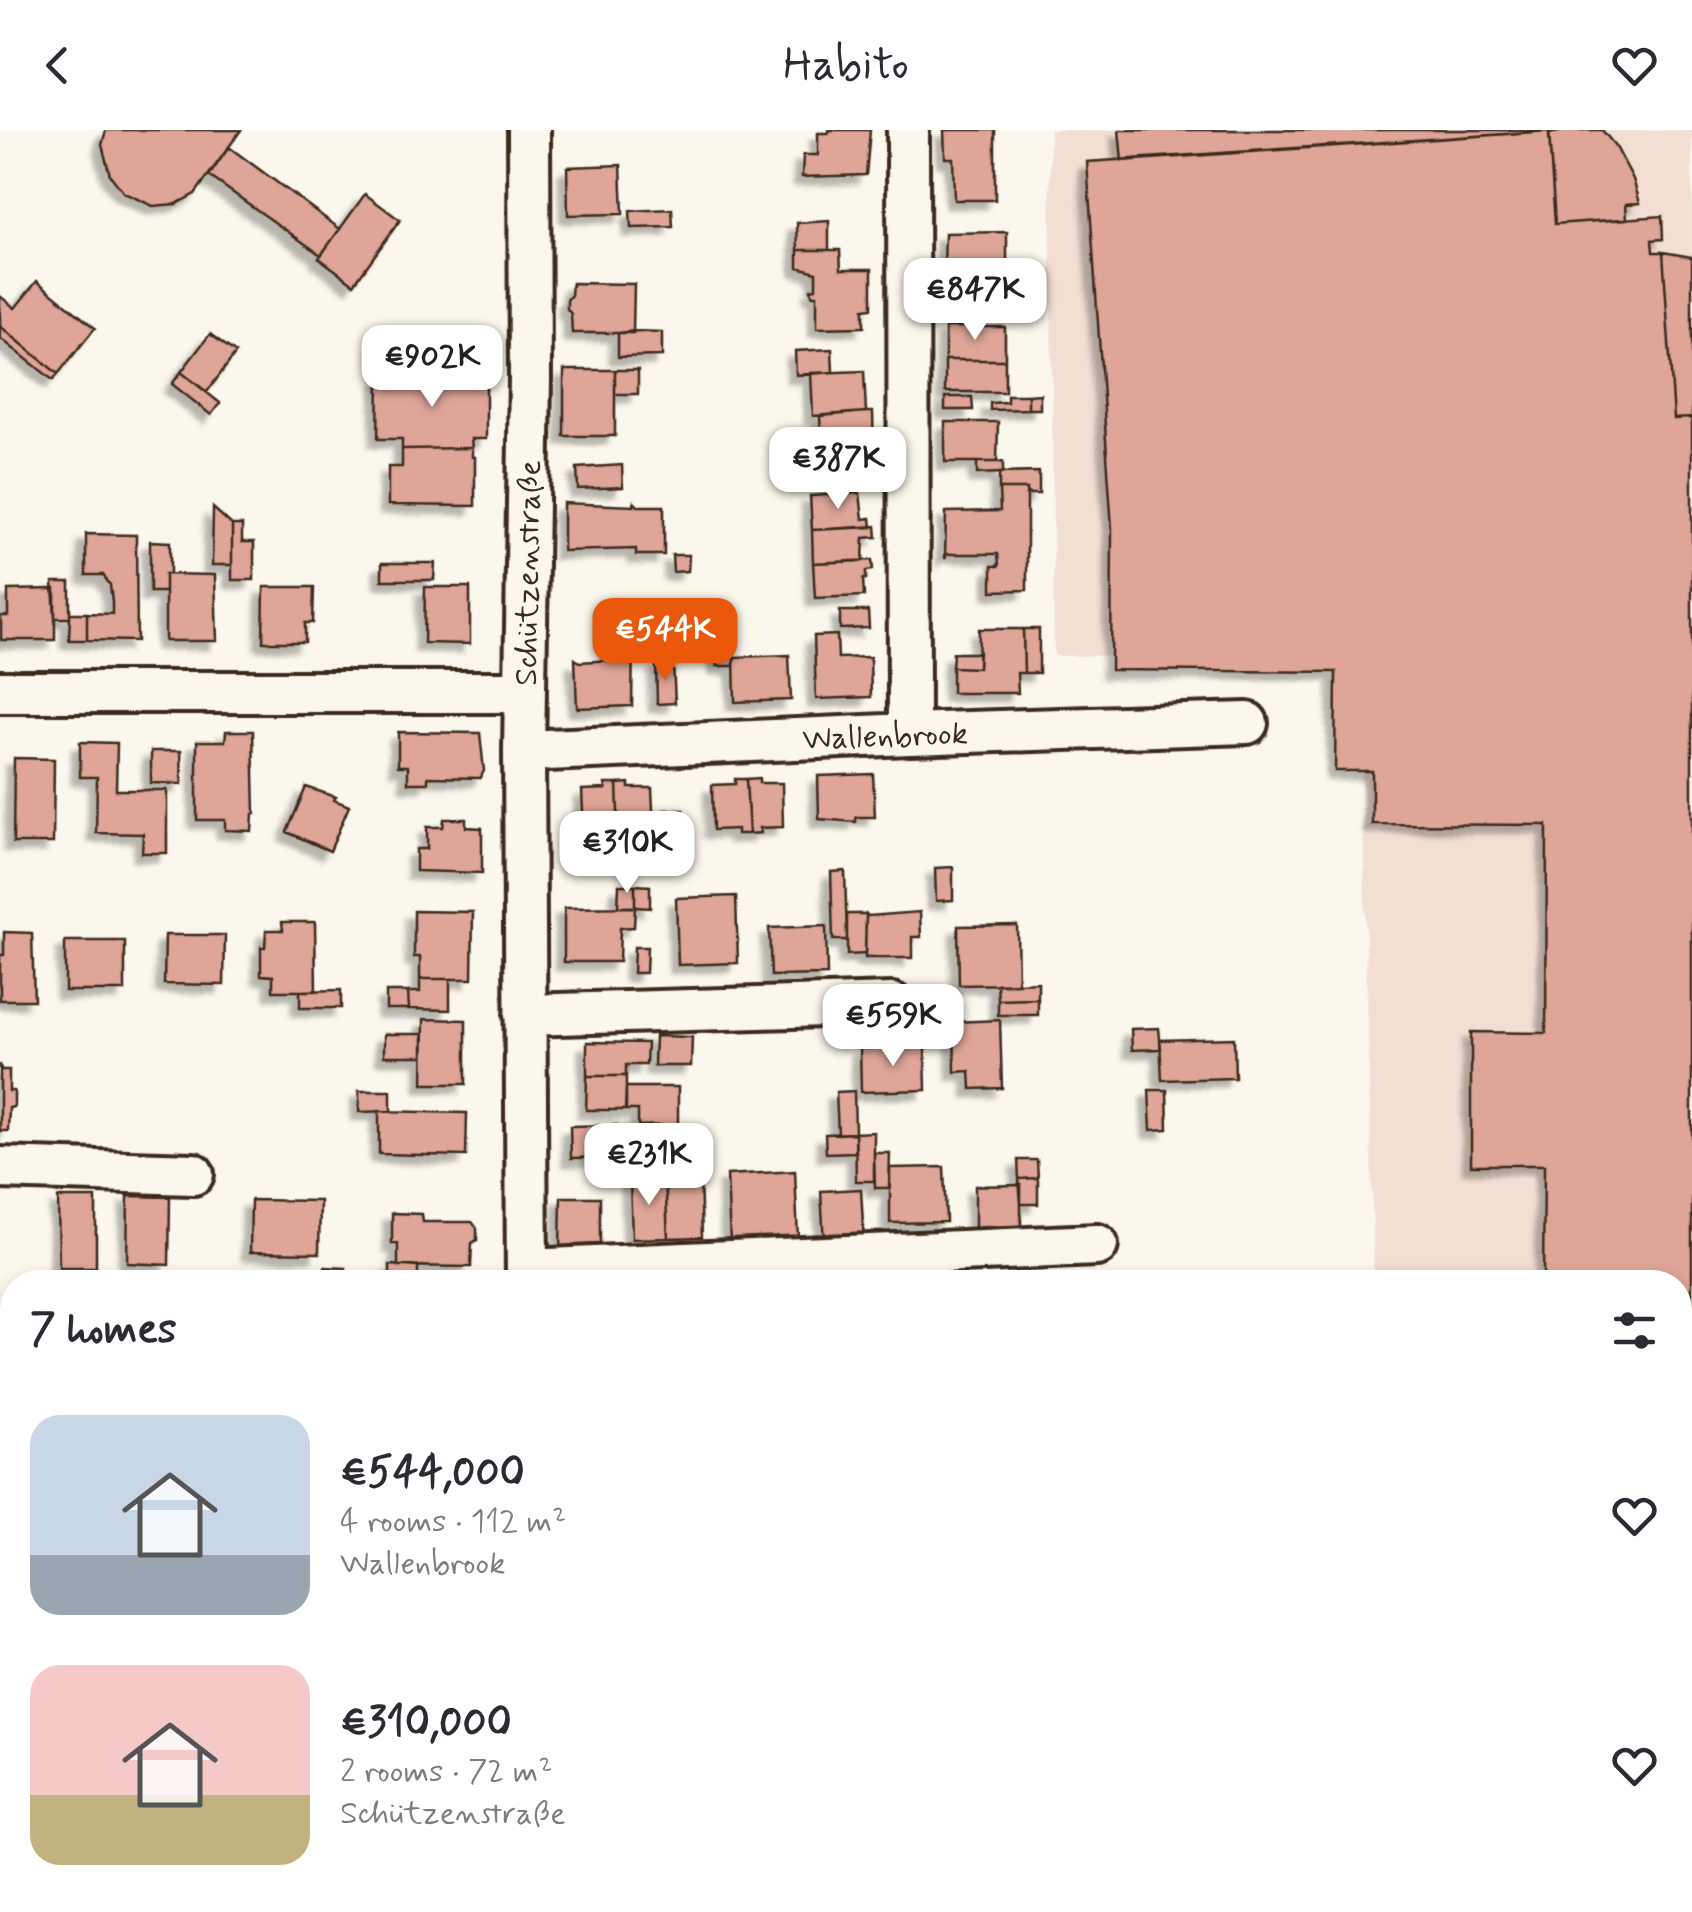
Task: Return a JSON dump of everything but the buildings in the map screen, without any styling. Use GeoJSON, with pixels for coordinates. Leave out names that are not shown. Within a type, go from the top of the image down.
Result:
{"type":"FeatureCollection","features":[{"type":"Feature","properties":{"kind":"street","name":"Schützenstraße"},"geometry":{"type":"LineString","coordinates":[[527,1270],[524,692],[530,378],[529,130]]}},
{"type":"Feature","properties":{"kind":"street"},"geometry":{"type":"LineString","coordinates":[[908,130],[909,734]]}},
{"type":"Feature","properties":{"kind":"street"},"geometry":{"type":"LineString","coordinates":[[0,692],[524,692]]}},
{"type":"Feature","properties":{"kind":"street","name":"Wallenbrook"},"geometry":{"type":"LineString","coordinates":[[524,751],[1247,724]]}},
{"type":"Feature","properties":{"kind":"street"},"geometry":{"type":"LineString","coordinates":[[525,1015],[892,1004]]}},
{"type":"Feature","properties":{"kind":"street"},"geometry":{"type":"LineString","coordinates":[[0,1168],[193,1174]]}},
{"type":"Feature","properties":{"kind":"street"},"geometry":{"type":"LineString","coordinates":[[637,1270],[1096,1245]]}},
{"type":"Feature","properties":{"kind":"shaded area"},"geometry":{"type":"Polygon","coordinates":[[[1050,130],[1692,130],[1692,1270],[1374,1270],[1359,653],[1054,656],[1050,130]]]}}]}
